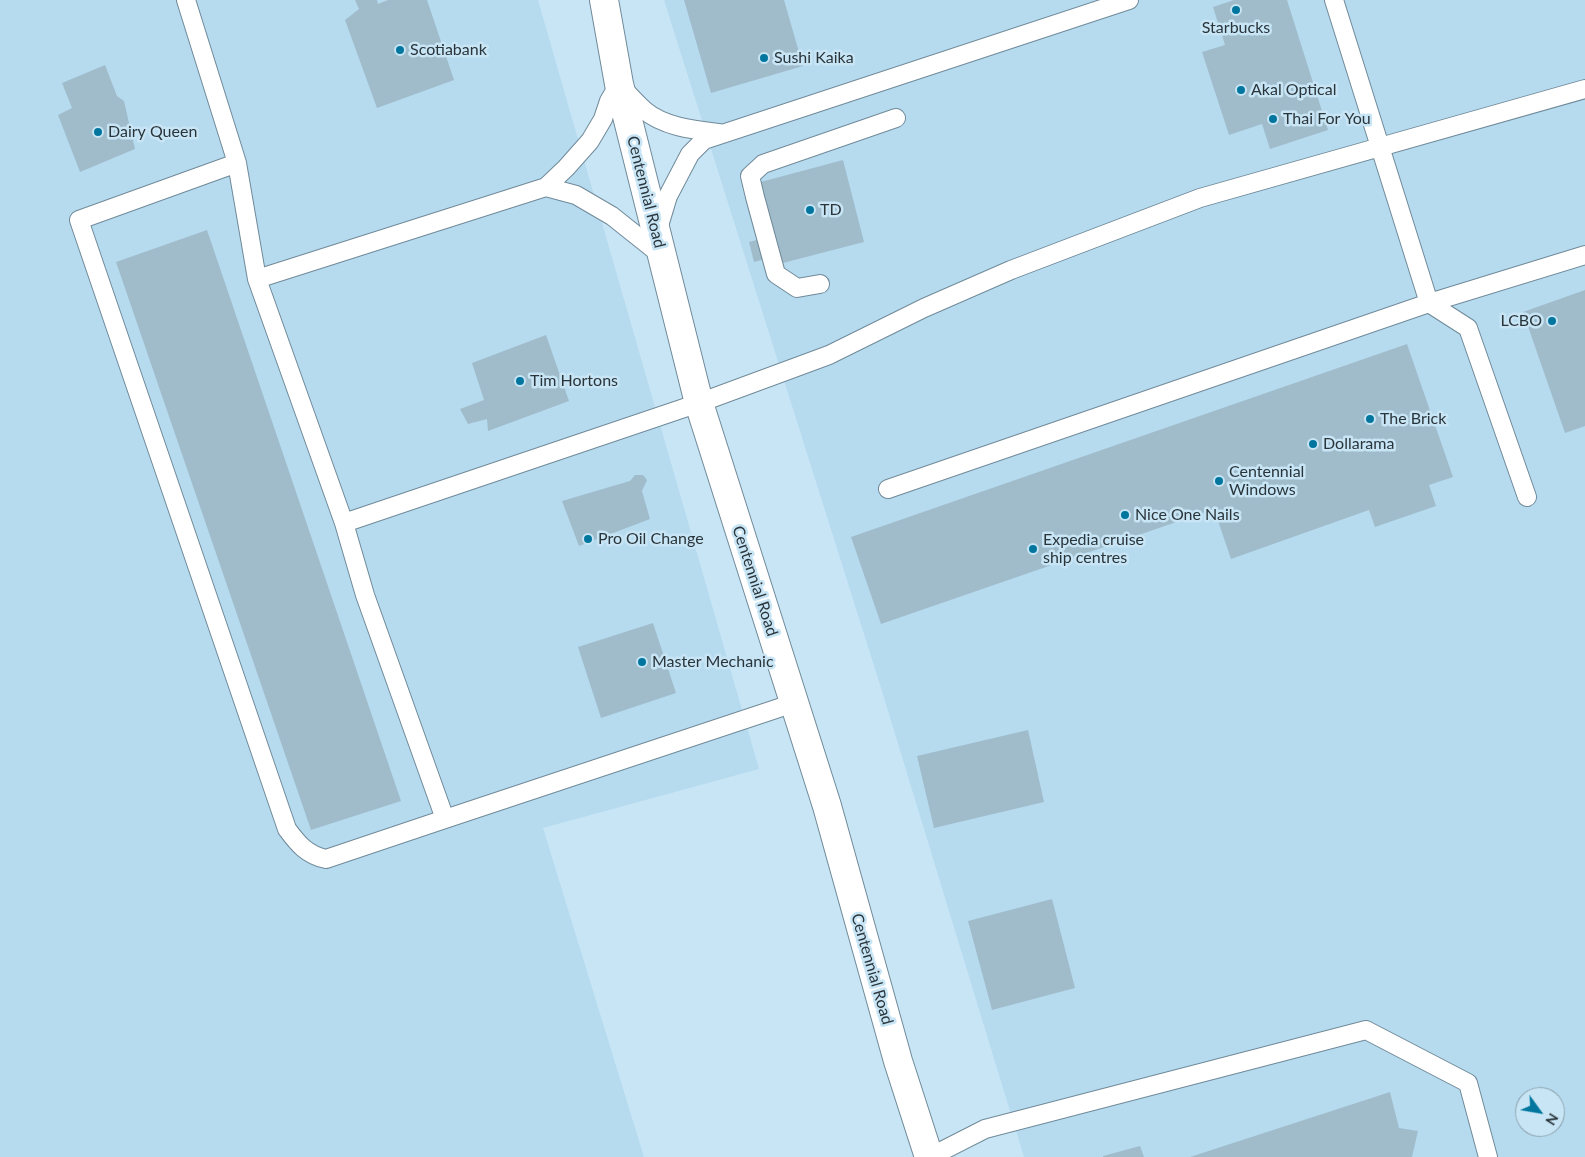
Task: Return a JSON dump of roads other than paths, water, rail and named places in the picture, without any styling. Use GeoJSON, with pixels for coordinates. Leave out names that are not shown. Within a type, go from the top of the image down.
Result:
{"type":"FeatureCollection","features":[{"type":"Feature","properties":{"kind":"street","name":"Centennial Road"},"geometry":{"type":"LineString","coordinates":[[604,0],[619,84],[699,403],[827,806],[898,1061],[930,1157]]}},
{"type":"Feature","properties":{"kind":"lane"},"geometry":{"type":"LineString","coordinates":[[186,0],[237,163],[257,279],[344,523],[365,595],[445,819]]}},
{"type":"Feature","properties":{"kind":"lane"},"geometry":{"type":"LineString","coordinates":[[546,187],[576,195],[659,244],[668,196],[690,154],[704,140],[1129,0]]}},
{"type":"Feature","properties":{"kind":"lane"},"geometry":{"type":"LineString","coordinates":[[1334,0],[1429,304],[1468,328],[1527,497]]}},
{"type":"Feature","properties":{"kind":"lane"},"geometry":{"type":"LineString","coordinates":[[257,279],[546,187],[590,141],[603,119],[609,101],[619,84],[646,111],[662,120],[688,130],[725,133]]}},
{"type":"Feature","properties":{"kind":"lane"},"geometry":{"type":"LineString","coordinates":[[344,523],[699,403],[829,355],[924,308],[1011,270],[1191,201],[1585,89]]}},
{"type":"Feature","properties":{"kind":"lane"},"geometry":{"type":"LineString","coordinates":[[820,284],[797,288],[776,274],[750,176],[763,164],[896,118]]}},
{"type":"Feature","properties":{"kind":"lane"},"geometry":{"type":"LineString","coordinates":[[237,163],[79,220],[287,829],[302,848],[316,857],[326,859],[794,703]]}},
{"type":"Feature","properties":{"kind":"lane"},"geometry":{"type":"LineString","coordinates":[[888,489],[1429,304],[1585,255]]}},
{"type":"Feature","properties":{"kind":"lane"},"geometry":{"type":"LineString","coordinates":[[930,1157],[985,1129],[1366,1030],[1468,1083],[1488,1157]]}},
{"type":"Feature","properties":{"kind":"place","name":"Starbucks"},"geometry":{"type":"Point","coordinates":[1236,10]}},
{"type":"Feature","properties":{"kind":"place","name":"Scotiabank"},"geometry":{"type":"Point","coordinates":[400,50]}},
{"type":"Feature","properties":{"kind":"place","name":"Sushi Kaika"},"geometry":{"type":"Point","coordinates":[764,58]}},
{"type":"Feature","properties":{"kind":"place","name":"Akal Optical"},"geometry":{"type":"Point","coordinates":[1241,90]}},
{"type":"Feature","properties":{"kind":"place","name":"Thai For You"},"geometry":{"type":"Point","coordinates":[1273,119]}},
{"type":"Feature","properties":{"kind":"place","name":"Dairy Queen"},"geometry":{"type":"Point","coordinates":[98,132]}},
{"type":"Feature","properties":{"kind":"place","name":"TD"},"geometry":{"type":"Point","coordinates":[810,210]}},
{"type":"Feature","properties":{"kind":"place","name":"LCBO"},"geometry":{"type":"Point","coordinates":[1552,321]}},
{"type":"Feature","properties":{"kind":"place","name":"Tim Hortons"},"geometry":{"type":"Point","coordinates":[520,381]}},
{"type":"Feature","properties":{"kind":"place","name":"The Brick"},"geometry":{"type":"Point","coordinates":[1370,419]}},
{"type":"Feature","properties":{"kind":"place","name":"Dollarama"},"geometry":{"type":"Point","coordinates":[1313,444]}},
{"type":"Feature","properties":{"kind":"place","name":"Centennial Windows"},"geometry":{"type":"Point","coordinates":[1219,481]}},
{"type":"Feature","properties":{"kind":"place","name":"Nice One Nails"},"geometry":{"type":"Point","coordinates":[1125,515]}},
{"type":"Feature","properties":{"kind":"place","name":"Pro Oil Change"},"geometry":{"type":"Point","coordinates":[588,539]}},
{"type":"Feature","properties":{"kind":"place","name":"Expedia cruise ship centres"},"geometry":{"type":"Point","coordinates":[1033,549]}},
{"type":"Feature","properties":{"kind":"place","name":"Master Mechanic"},"geometry":{"type":"Point","coordinates":[642,662]}}]}
